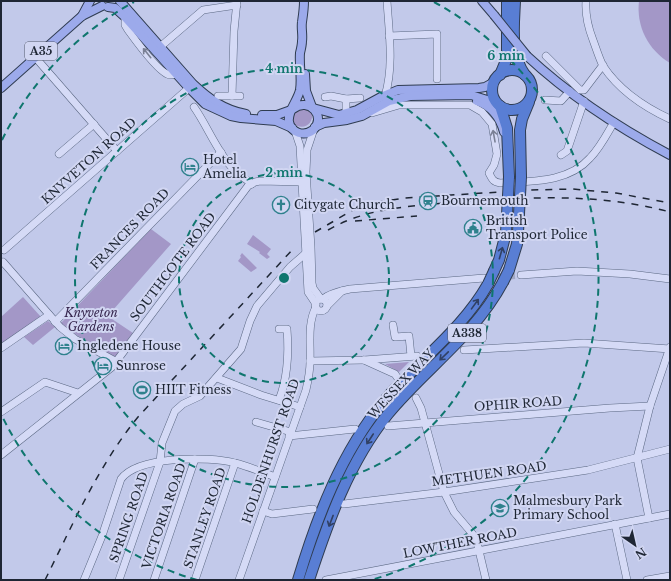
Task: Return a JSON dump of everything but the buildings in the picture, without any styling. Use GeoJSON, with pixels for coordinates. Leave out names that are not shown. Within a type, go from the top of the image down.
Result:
{"type":"FeatureCollection","features":[{"type":"Feature","properties":{"kind":"highway"},"geometry":{"type":"LineString","coordinates":[[507,1],[507,58],[497,78],[492,93],[498,104],[505,109],[518,110],[524,107],[528,102],[531,96],[532,85],[518,64],[514,48],[515,1]]}},
{"type":"Feature","properties":{"kind":"highway"},"geometry":{"type":"LineString","coordinates":[[497,78],[504,72],[514,71],[525,75]]}},
{"type":"Feature","properties":{"kind":"highway","name":"WESSEX WAY"},"geometry":{"type":"LineString","coordinates":[[309,580],[346,484],[371,437],[398,403],[478,320],[493,300],[509,270],[517,244],[518,232],[521,176],[520,130],[522,119],[531,96]]}},
{"type":"Feature","properties":{"kind":"highway","name":"WESSEX WAY"},"geometry":{"type":"LineString","coordinates":[[298,580],[330,490],[356,439],[373,415],[395,389],[464,318],[480,297],[486,281],[494,271],[499,260],[506,233],[509,177],[507,128],[498,104]]}},
{"type":"Feature","properties":{"kind":"main road","name":"A35"},"geometry":{"type":"LineString","coordinates":[[82,16],[90,1]]}},
{"type":"Feature","properties":{"kind":"main road"},"geometry":{"type":"LineString","coordinates":[[102,5],[116,1]]}},
{"type":"Feature","properties":{"kind":"main road"},"geometry":{"type":"LineString","coordinates":[[120,1],[203,93],[214,102],[242,113],[277,115],[305,104],[312,108],[332,114],[346,114],[396,91],[479,88],[485,87],[497,78]]}},
{"type":"Feature","properties":{"kind":"main road"},"geometry":{"type":"LineString","coordinates":[[299,1],[299,12],[302,22]]}},
{"type":"Feature","properties":{"kind":"main road"},"geometry":{"type":"LineString","coordinates":[[294,130],[288,120],[300,90],[300,52],[304,1]]}},
{"type":"Feature","properties":{"kind":"main road"},"geometry":{"type":"LineString","coordinates":[[482,1],[527,56],[554,80],[614,122],[652,146],[670,155]]}},
{"type":"Feature","properties":{"kind":"main road","name":"A35"},"geometry":{"type":"LineString","coordinates":[[1,88],[82,16],[102,5]]}},
{"type":"Feature","properties":{"kind":"main road"},"geometry":{"type":"LineString","coordinates":[[102,5],[115,8],[126,17],[176,74],[205,104],[222,113],[241,118],[276,122],[304,133],[324,123],[347,120],[362,116],[382,104],[397,98],[410,96],[471,95],[498,104]]}},
{"type":"Feature","properties":{"kind":"main road"},"geometry":{"type":"LineString","coordinates":[[302,40],[305,52],[306,91],[318,119],[314,128]]}},
{"type":"Feature","properties":{"kind":"main road"},"geometry":{"type":"LineString","coordinates":[[457,95],[471,98],[485,104],[496,114],[503,128],[508,151]]}},
{"type":"Feature","properties":{"kind":"street"},"geometry":{"type":"LineString","coordinates":[[385,96],[389,82],[387,1]]}},
{"type":"Feature","properties":{"kind":"street"},"geometry":{"type":"LineString","coordinates":[[586,1],[585,10],[588,27],[603,65],[631,97],[652,111],[670,119]]}},
{"type":"Feature","properties":{"kind":"street"},"geometry":{"type":"LineString","coordinates":[[160,47],[203,10],[237,3],[234,31],[232,96]]}},
{"type":"Feature","properties":{"kind":"street"},"geometry":{"type":"LineString","coordinates":[[389,36],[437,34],[437,79]]}},
{"type":"Feature","properties":{"kind":"street"},"geometry":{"type":"LineString","coordinates":[[546,56],[580,90],[584,90],[603,65]]}},
{"type":"Feature","properties":{"kind":"street"},"geometry":{"type":"LineString","coordinates":[[35,57],[117,151]]}},
{"type":"Feature","properties":{"kind":"street"},"geometry":{"type":"LineString","coordinates":[[389,82],[396,91]]}},
{"type":"Feature","properties":{"kind":"street","name":"KNYVETON ROAD"},"geometry":{"type":"LineString","coordinates":[[3,249],[189,88]]}},
{"type":"Feature","properties":{"kind":"street"},"geometry":{"type":"LineString","coordinates":[[545,100],[561,101],[570,91]]}},
{"type":"Feature","properties":{"kind":"street"},"geometry":{"type":"LineString","coordinates":[[218,96],[240,96]]}},
{"type":"Feature","properties":{"kind":"street"},"geometry":{"type":"LineString","coordinates":[[325,97],[331,96],[346,99],[360,98]]}},
{"type":"Feature","properties":{"kind":"street"},"geometry":{"type":"LineString","coordinates":[[346,99],[346,114]]}},
{"type":"Feature","properties":{"kind":"street"},"geometry":{"type":"LineString","coordinates":[[561,155],[567,152],[584,102]]}},
{"type":"Feature","properties":{"kind":"street"},"geometry":{"type":"LineString","coordinates":[[362,116],[399,105],[470,106],[482,112],[492,124],[496,154],[494,165],[490,173],[495,182],[500,183],[536,181],[558,178],[569,174],[590,159],[598,149],[614,122]]}},
{"type":"Feature","properties":{"kind":"street"},"geometry":{"type":"LineString","coordinates":[[194,107],[221,152],[234,170],[252,184],[260,181],[303,182]]}},
{"type":"Feature","properties":{"kind":"street"},"geometry":{"type":"LineString","coordinates":[[59,154],[94,124]]}},
{"type":"Feature","properties":{"kind":"street"},"geometry":{"type":"LineString","coordinates":[[314,128],[307,150],[306,172],[312,283],[319,302],[320,310],[325,308]]}},
{"type":"Feature","properties":{"kind":"street"},"geometry":{"type":"LineString","coordinates":[[294,130],[300,146],[303,182],[304,253],[308,292],[310,297],[319,302],[326,301],[325,308]]}},
{"type":"Feature","properties":{"kind":"street","name":"FRANCES ROAD"},"geometry":{"type":"LineString","coordinates":[[55,322],[221,152]]}},
{"type":"Feature","properties":{"kind":"street","name":"SOUTHCOTE ROAD"},"geometry":{"type":"LineString","coordinates":[[1,455],[78,393],[106,373],[117,362],[248,186],[252,184]]}},
{"type":"Feature","properties":{"kind":"street"},"geometry":{"type":"LineString","coordinates":[[3,249],[6,258],[2,263],[60,328],[75,339],[117,362]]}},
{"type":"Feature","properties":{"kind":"street","name":"SPRING ROAD"},"geometry":{"type":"LineString","coordinates":[[120,580],[160,462],[162,443],[175,411],[183,404],[200,396],[241,349],[250,321],[257,306],[304,253]]}},
{"type":"Feature","properties":{"kind":"street"},"geometry":{"type":"LineString","coordinates":[[521,276],[577,271],[630,274],[670,279]]}},
{"type":"Feature","properties":{"kind":"street"},"geometry":{"type":"LineString","coordinates":[[319,302],[327,296],[342,291],[374,287],[486,281]]}},
{"type":"Feature","properties":{"kind":"street"},"geometry":{"type":"LineString","coordinates":[[311,326],[325,308],[342,291]]}},
{"type":"Feature","properties":{"kind":"street","name":"HOLDENHURST ROAD"},"geometry":{"type":"LineString","coordinates":[[239,580],[308,381],[312,315],[319,302]]}},
{"type":"Feature","properties":{"kind":"street"},"geometry":{"type":"LineString","coordinates":[[1,348],[49,315]]}},
{"type":"Feature","properties":{"kind":"street"},"geometry":{"type":"LineString","coordinates":[[310,361],[364,360],[414,356],[409,336],[395,336],[393,325]]}},
{"type":"Feature","properties":{"kind":"street"},"geometry":{"type":"LineString","coordinates":[[279,329],[287,329],[288,348],[287,370],[279,400]]}},
{"type":"Feature","properties":{"kind":"street"},"geometry":{"type":"LineString","coordinates":[[464,350],[584,343],[670,348],[650,406],[637,458],[649,518]]}},
{"type":"Feature","properties":{"kind":"street"},"geometry":{"type":"LineString","coordinates":[[364,360],[394,374],[397,377]]}},
{"type":"Feature","properties":{"kind":"street"},"geometry":{"type":"LineString","coordinates":[[217,378],[261,395],[300,407]]}},
{"type":"Feature","properties":{"kind":"street"},"geometry":{"type":"LineString","coordinates":[[1,412],[45,382],[78,393]]}},
{"type":"Feature","properties":{"kind":"street"},"geometry":{"type":"LineString","coordinates":[[416,398],[421,408],[444,492],[449,504],[459,518],[474,534],[478,542],[486,580]]}},
{"type":"Feature","properties":{"kind":"street","name":"OPHIR ROAD"},"geometry":{"type":"LineString","coordinates":[[388,426],[650,406]]}},
{"type":"Feature","properties":{"kind":"street"},"geometry":{"type":"LineString","coordinates":[[256,422],[290,434],[355,429]]}},
{"type":"Feature","properties":{"kind":"street","name":"METHUEN ROAD"},"geometry":{"type":"LineString","coordinates":[[344,504],[444,492],[588,470],[670,449]]}},
{"type":"Feature","properties":{"kind":"street","name":"VICTORIA ROAD"},"geometry":{"type":"LineString","coordinates":[[154,580],[195,459]]}},
{"type":"Feature","properties":{"kind":"street"},"geometry":{"type":"LineString","coordinates":[[84,580],[102,536],[120,479],[131,470],[160,462],[212,459],[235,463],[275,477]]}},
{"type":"Feature","properties":{"kind":"street","name":"STANLEY ROAD"},"geometry":{"type":"LineString","coordinates":[[195,580],[235,463]]}},
{"type":"Feature","properties":{"kind":"street"},"geometry":{"type":"LineString","coordinates":[[263,511],[272,514],[313,509]]}},
{"type":"Feature","properties":{"kind":"street","name":"LOWTHER ROAD"},"geometry":{"type":"LineString","coordinates":[[326,580],[670,514]]}},
{"type":"Feature","properties":{"kind":"street"},"geometry":{"type":"LineString","coordinates":[[615,524],[627,580]]}},
{"type":"Feature","properties":{"kind":"street"},"geometry":{"type":"LineString","coordinates":[[647,580],[670,576]]}},
{"type":"Feature","properties":{"kind":"green space"},"geometry":{"type":"Polygon","coordinates":[[[639,1],[670,1],[670,63],[655,51],[645,36],[639,19],[639,1]]]}},
{"type":"Feature","properties":{"kind":"green space"},"geometry":{"type":"Polygon","coordinates":[[[304,106],[312,113],[312,117],[309,124],[303,127],[292,122],[292,112],[304,106]]]}},
{"type":"Feature","properties":{"kind":"green space","name":"Knyveton Gardens"},"geometry":{"type":"Polygon","coordinates":[[[151,229],[171,244],[113,310],[116,312],[112,319],[133,333],[115,357],[71,332],[61,323],[151,229]]]}},
{"type":"Feature","properties":{"kind":"green space"},"geometry":{"type":"Polygon","coordinates":[[[253,235],[271,249],[267,254],[270,257],[267,259],[259,253],[260,252],[247,244],[253,235]]]}},
{"type":"Feature","properties":{"kind":"green space"},"geometry":{"type":"Polygon","coordinates":[[[242,253],[257,268],[251,272],[238,261],[242,253]]]}},
{"type":"Feature","properties":{"kind":"green space"},"geometry":{"type":"Polygon","coordinates":[[[23,297],[41,317],[1,344],[1,317],[23,297]]]}},
{"type":"Feature","properties":{"kind":"green space"},"geometry":{"type":"Polygon","coordinates":[[[48,321],[55,327],[33,345],[24,337],[48,321]]]}},
{"type":"Feature","properties":{"kind":"green space"},"geometry":{"type":"Polygon","coordinates":[[[409,362],[399,372],[385,364],[409,362]]]}},
{"type":"Feature","properties":{"kind":"tunnel"},"geometry":{"type":"LineString","coordinates":[[487,278],[521,275]]}},
{"type":"Feature","properties":{"kind":"railway"},"geometry":{"type":"LineString","coordinates":[[315,232],[353,210],[378,202],[405,198],[531,190],[572,189],[616,193],[670,203]]}},
{"type":"Feature","properties":{"kind":"railway"},"geometry":{"type":"LineString","coordinates":[[328,230],[343,222],[375,212],[441,203],[485,200],[538,198],[591,199],[644,206],[670,212]]}},
{"type":"Feature","properties":{"kind":"railway"},"geometry":{"type":"LineString","coordinates":[[355,221],[417,216]]}},
{"type":"Feature","properties":{"kind":"railway"},"geometry":{"type":"LineString","coordinates":[[45,580],[98,475],[138,417],[293,249]]}},
{"type":"Feature","properties":{"kind":"place","name":"Hotel Amelia"},"geometry":{"type":"Point","coordinates":[190,167]}},
{"type":"Feature","properties":{"kind":"place","name":"Bournemouth"},"geometry":{"type":"Point","coordinates":[428,201]}},
{"type":"Feature","properties":{"kind":"place","name":"Citygate Church"},"geometry":{"type":"Point","coordinates":[281,205]}},
{"type":"Feature","properties":{"kind":"place","name":"British Transport Police"},"geometry":{"type":"Point","coordinates":[473,228]}},
{"type":"Feature","properties":{"kind":"place","name":"Ingledene House"},"geometry":{"type":"Point","coordinates":[64,346]}},
{"type":"Feature","properties":{"kind":"place","name":"Sunrose"},"geometry":{"type":"Point","coordinates":[103,366]}},
{"type":"Feature","properties":{"kind":"place","name":"HIIT Fitness"},"geometry":{"type":"Point","coordinates":[142,390]}},
{"type":"Feature","properties":{"kind":"place","name":"Malmesbury Park Primary School"},"geometry":{"type":"Point","coordinates":[500,508]}}]}
